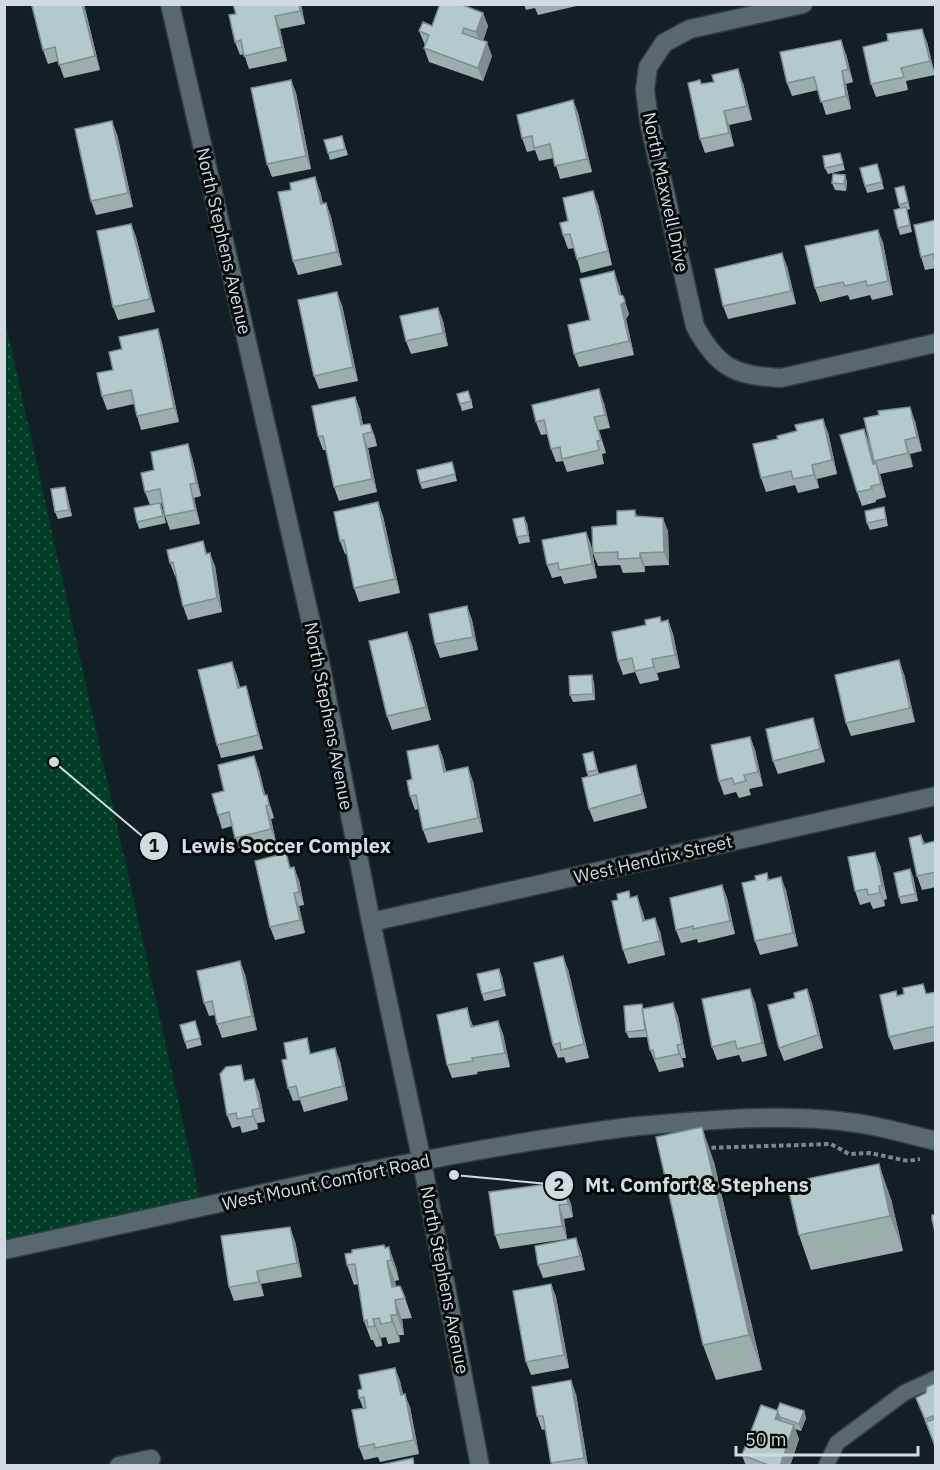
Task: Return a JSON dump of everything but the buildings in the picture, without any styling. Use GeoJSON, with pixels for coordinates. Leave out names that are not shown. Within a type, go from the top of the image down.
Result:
{"type":"FeatureCollection","features":[{"type":"Feature","properties":{"kind":"street","name":"North Stephens Avenue"},"geometry":{"type":"LineString","coordinates":[[170,4],[320,662],[370,922],[422,1162],[480,1466]]}},
{"type":"Feature","properties":{"kind":"street","name":"North Maxwell Drive"},"geometry":{"type":"LineString","coordinates":[[803,4],[690,29],[664,44],[648,67],[645,90],[649,121],[695,326],[708,350],[730,368],[754,377],[781,378],[936,344]]}},
{"type":"Feature","properties":{"kind":"street","name":"West Hendrix Street"},"geometry":{"type":"LineString","coordinates":[[370,922],[936,796]]}},
{"type":"Feature","properties":{"kind":"street","name":"West Mount Comfort Road"},"geometry":{"type":"LineString","coordinates":[[4,1250],[422,1162],[566,1135],[629,1127],[692,1121],[794,1119],[871,1126],[936,1141]]}},
{"type":"Feature","properties":{"kind":"street"},"geometry":{"type":"LineString","coordinates":[[119,1466],[151,1459]]}},
{"type":"Feature","properties":{"kind":"lane"},"geometry":{"type":"LineString","coordinates":[[826,1466],[837,1443],[904,1393],[936,1378]]}},
{"type":"Feature","properties":{"kind":"path"},"geometry":{"type":"LineString","coordinates":[[692,1148],[831,1144],[849,1154],[870,1153],[908,1161],[924,1157]]}},
{"type":"Feature","properties":{"kind":"green space"},"geometry":{"type":"Polygon","coordinates":[[[4,316],[202,1208],[4,1250],[4,316]]]}},
{"type":"Feature","properties":{"kind":"place","name":"Lewis Soccer Complex"},"geometry":{"type":"Point","coordinates":[54,762]}},
{"type":"Feature","properties":{"kind":"place","name":"Mt. Comfort & Stephens"},"geometry":{"type":"Point","coordinates":[454,1175]}}]}
